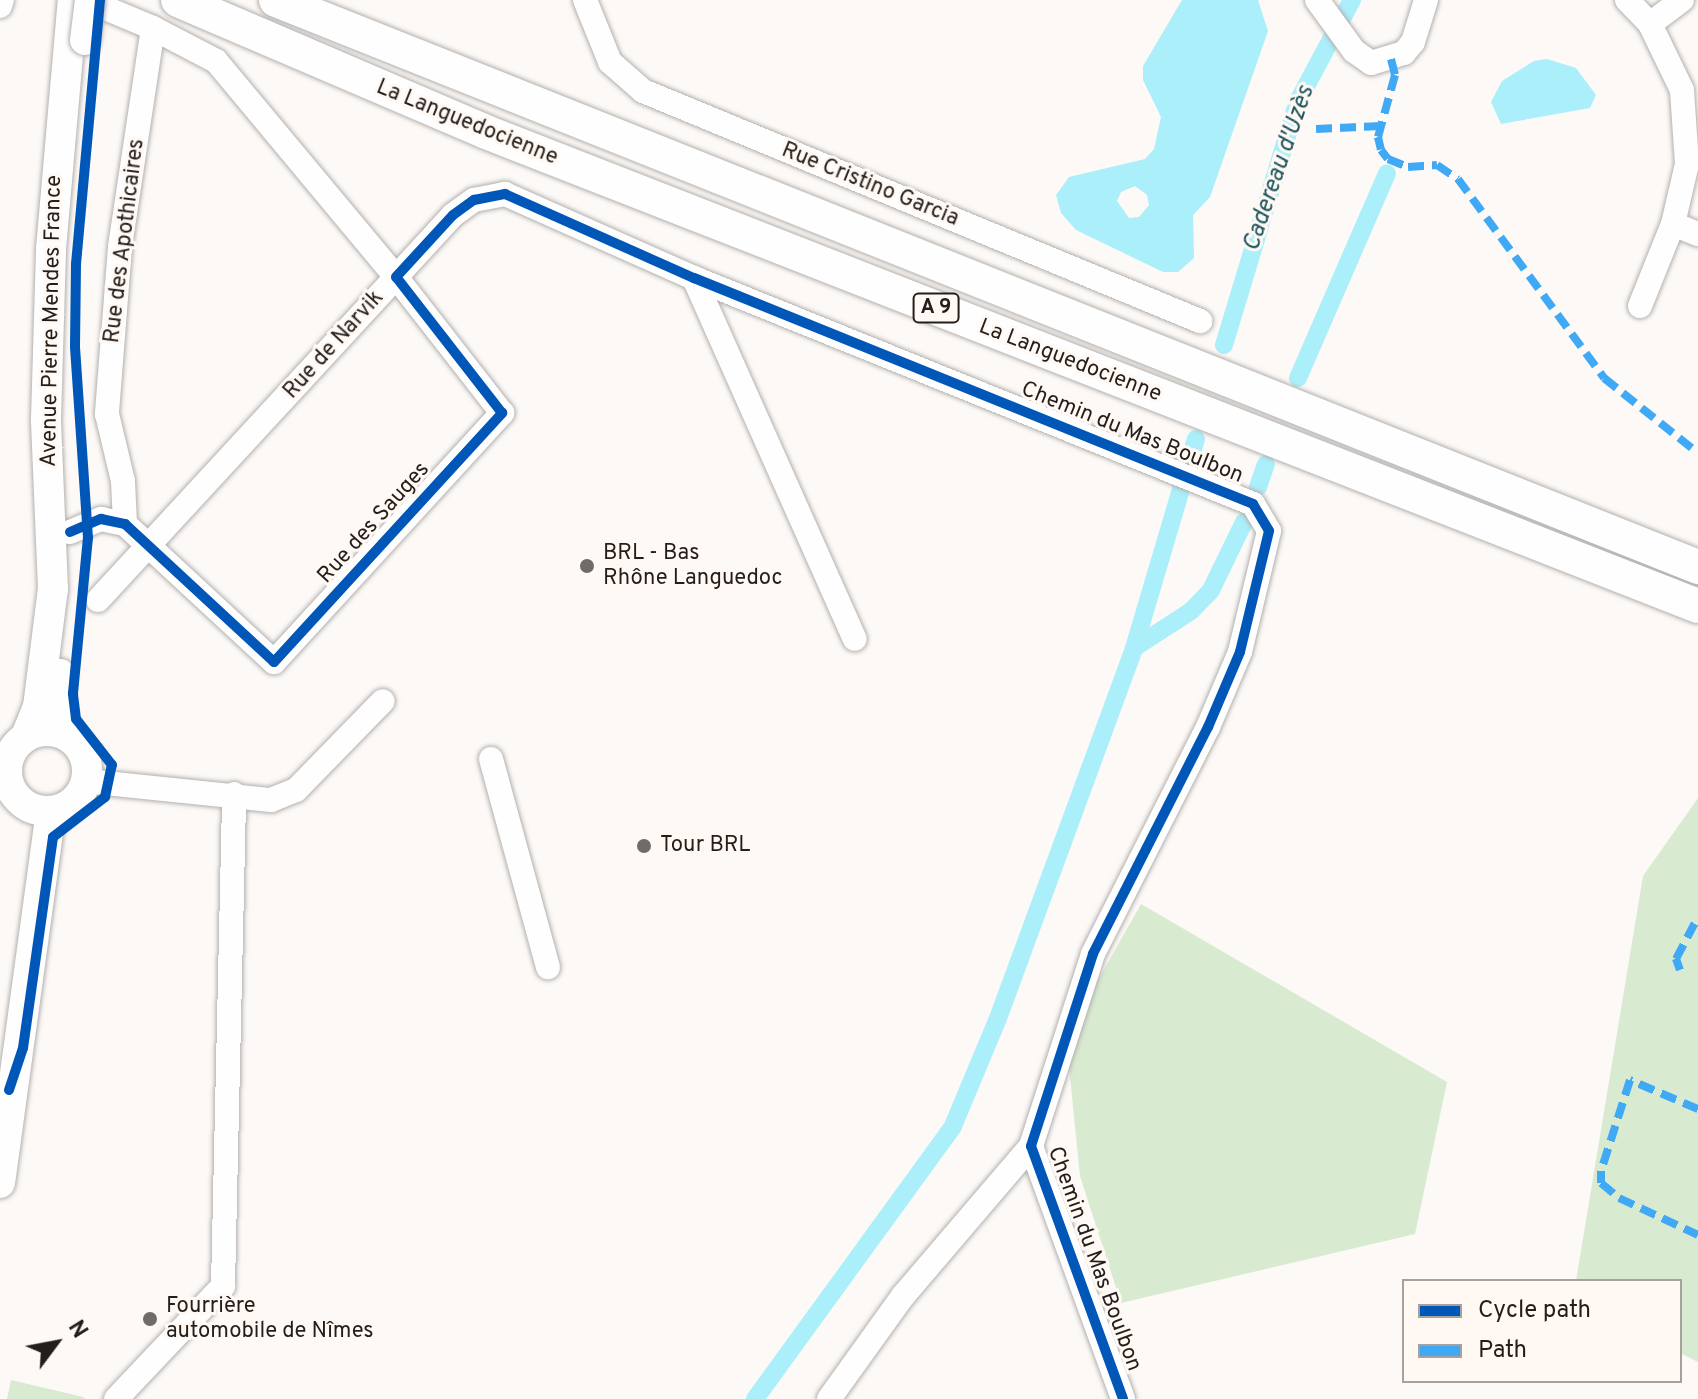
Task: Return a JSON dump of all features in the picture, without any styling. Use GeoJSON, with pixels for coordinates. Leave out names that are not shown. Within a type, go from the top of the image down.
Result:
{"type":"FeatureCollection","features":[{"type":"Feature","properties":{"kind":"highway","name":"La Languedocienne"},"geometry":{"type":"LineString","coordinates":[[178,0],[486,132],[1698,606]]}},
{"type":"Feature","properties":{"kind":"highway","name":"La Languedocienne"},"geometry":{"type":"LineString","coordinates":[[276,0],[1698,567]]}},
{"type":"Feature","properties":{"kind":"main road","name":"Avenue Pierre Mendes France"},"geometry":{"type":"LineString","coordinates":[[65,735],[57,709],[70,532],[65,317],[76,37],[73,0]]}},
{"type":"Feature","properties":{"kind":"main road","name":"Avenue Pierre Mendes France"},"geometry":{"type":"LineString","coordinates":[[26,736],[38,707],[53,589],[48,337],[56,156],[76,37],[88,0]]}},
{"type":"Feature","properties":{"kind":"main road"},"geometry":{"type":"LineString","coordinates":[[39,731],[65,735],[84,754],[86,781],[73,802],[38,808],[9,784],[3,771],[9,757],[26,736],[39,731]]}},
{"type":"Feature","properties":{"kind":"main road"},"geometry":{"type":"LineString","coordinates":[[0,1054],[26,850],[38,808]]}},
{"type":"Feature","properties":{"kind":"main road"},"geometry":{"type":"LineString","coordinates":[[0,1183],[38,808]]}},
{"type":"Feature","properties":{"kind":"street"},"geometry":{"type":"LineString","coordinates":[[0,6],[2,0]]}},
{"type":"Feature","properties":{"kind":"street"},"geometry":{"type":"LineString","coordinates":[[88,0],[153,28]]}},
{"type":"Feature","properties":{"kind":"street","name":"Rue Cristino Garcia"},"geometry":{"type":"LineString","coordinates":[[585,0],[610,62],[643,91],[1200,321]]}},
{"type":"Feature","properties":{"kind":"street"},"geometry":{"type":"LineString","coordinates":[[1317,0],[1354,51],[1371,63],[1404,53],[1413,42],[1426,0]]}},
{"type":"Feature","properties":{"kind":"street"},"geometry":{"type":"LineString","coordinates":[[1627,0],[1650,24],[1682,90],[1688,126],[1687,164],[1673,224],[1640,306]]}},
{"type":"Feature","properties":{"kind":"street"},"geometry":{"type":"LineString","coordinates":[[1650,24],[1682,0]]}},
{"type":"Feature","properties":{"kind":"street","name":"Rue de Narvik"},"geometry":{"type":"LineString","coordinates":[[98,600],[396,277],[216,61],[153,28]]}},
{"type":"Feature","properties":{"kind":"street","name":"Rue des Apothicaires"},"geometry":{"type":"LineString","coordinates":[[125,524],[123,481],[107,414],[120,247],[153,28]]}},
{"type":"Feature","properties":{"kind":"street","name":"Chemin du Mas Boulbon"},"geometry":{"type":"LineString","coordinates":[[396,277],[453,215],[474,200],[505,194],[694,278],[1253,504],[1269,531],[1240,652],[1208,727],[1093,954],[1031,1146],[1123,1399]]}},
{"type":"Feature","properties":{"kind":"street"},"geometry":{"type":"LineString","coordinates":[[1673,224],[1698,234]]}},
{"type":"Feature","properties":{"kind":"street","name":"Rue des Sauges"},"geometry":{"type":"LineString","coordinates":[[150,547],[274,662],[502,413],[396,277]]}},
{"type":"Feature","properties":{"kind":"street"},"geometry":{"type":"LineString","coordinates":[[694,278],[855,639]]}},
{"type":"Feature","properties":{"kind":"street"},"geometry":{"type":"LineString","coordinates":[[70,532],[101,519],[125,524],[150,547]]}},
{"type":"Feature","properties":{"kind":"street"},"geometry":{"type":"LineString","coordinates":[[86,781],[271,800],[296,790],[383,701]]}},
{"type":"Feature","properties":{"kind":"street"},"geometry":{"type":"LineString","coordinates":[[491,759],[548,967]]}},
{"type":"Feature","properties":{"kind":"street"},"geometry":{"type":"LineString","coordinates":[[116,1399],[223,1286],[234,794]]}},
{"type":"Feature","properties":{"kind":"street"},"geometry":{"type":"LineString","coordinates":[[829,1399],[903,1296],[1031,1146]]}},
{"type":"Feature","properties":{"kind":"green space"},"geometry":{"type":"Polygon","coordinates":[[[1698,798],[1698,1362],[1682,1354],[1682,1279],[1576,1279],[1643,876],[1698,798]]]}},
{"type":"Feature","properties":{"kind":"green space"},"geometry":{"type":"Polygon","coordinates":[[[1141,904],[1447,1082],[1415,1234],[1121,1303],[1080,1176],[1066,1037],[1141,904]]]}},
{"type":"Feature","properties":{"kind":"green space"},"geometry":{"type":"Polygon","coordinates":[[[11,1380],[83,1397],[85,1399],[7,1399],[11,1380]]]}},
{"type":"Feature","properties":{"kind":"water"},"geometry":{"type":"Polygon","coordinates":[[[1182,0],[1258,0],[1268,31],[1210,197],[1193,215],[1194,258],[1178,272],[1163,272],[1076,230],[1061,213],[1056,195],[1069,177],[1145,159],[1154,149],[1161,117],[1143,80],[1143,66],[1182,0]],[[1135,186],[1121,192],[1117,201],[1129,218],[1139,217],[1149,205],[1147,195],[1135,186]]]}},
{"type":"Feature","properties":{"kind":"water"},"geometry":{"type":"Polygon","coordinates":[[[1547,59],[1576,68],[1596,95],[1590,108],[1501,124],[1491,102],[1502,81],[1534,61],[1547,59]]]}},
{"type":"Feature","properties":{"kind":"waterway","name":"Cadereau d'Uzès"},"geometry":{"type":"LineString","coordinates":[[1224,345],[1297,103],[1352,0]]}},
{"type":"Feature","properties":{"kind":"waterway"},"geometry":{"type":"LineString","coordinates":[[1298,378],[1387,173]]}},
{"type":"Feature","properties":{"kind":"waterway"},"geometry":{"type":"LineString","coordinates":[[755,1399],[953,1126],[997,1021],[1134,648],[1196,439]]}},
{"type":"Feature","properties":{"kind":"waterway"},"geometry":{"type":"LineString","coordinates":[[1258,487],[1266,464]]}},
{"type":"Feature","properties":{"kind":"waterway"},"geometry":{"type":"LineString","coordinates":[[1134,648],[1191,611],[1211,590],[1244,522]]}},
{"type":"Feature","properties":{"kind":"marked path"},"geometry":{"type":"LineString","coordinates":[[1391,59],[1395,75],[1378,137],[1381,150],[1388,159],[1408,167],[1437,165],[1458,179],[1604,378],[1698,453]]}},
{"type":"Feature","properties":{"kind":"marked path"},"geometry":{"type":"LineString","coordinates":[[1316,129],[1381,126]]}},
{"type":"Feature","properties":{"kind":"marked path"},"geometry":{"type":"LineString","coordinates":[[1680,970],[1676,959],[1698,917]]}},
{"type":"Feature","properties":{"kind":"marked path"},"geometry":{"type":"LineString","coordinates":[[1698,1109],[1630,1080],[1601,1171],[1601,1183],[1619,1198],[1698,1235]]}},
{"type":"Feature","properties":{"kind":"cycle path"},"geometry":{"type":"LineString","coordinates":[[9,1090],[23,1048],[53,837],[105,797],[112,765],[76,719],[73,693],[88,538],[75,346],[76,264],[100,0]]}},
{"type":"Feature","properties":{"kind":"cycle path"},"geometry":{"type":"LineString","coordinates":[[70,532],[101,519],[125,524],[274,662],[502,413],[396,277],[453,215],[474,200],[505,194],[694,278],[1253,504],[1269,531],[1240,652],[1208,727],[1093,954],[1031,1146],[1123,1399]]}},
{"type":"Feature","properties":{"kind":"place","name":"BRL - Bas Rhône Languedoc"},"geometry":{"type":"Point","coordinates":[587,566]}},
{"type":"Feature","properties":{"kind":"place","name":"Tour BRL"},"geometry":{"type":"Point","coordinates":[644,846]}},
{"type":"Feature","properties":{"kind":"place","name":"Fourrière automobile de Nîmes"},"geometry":{"type":"Point","coordinates":[150,1319]}}]}
